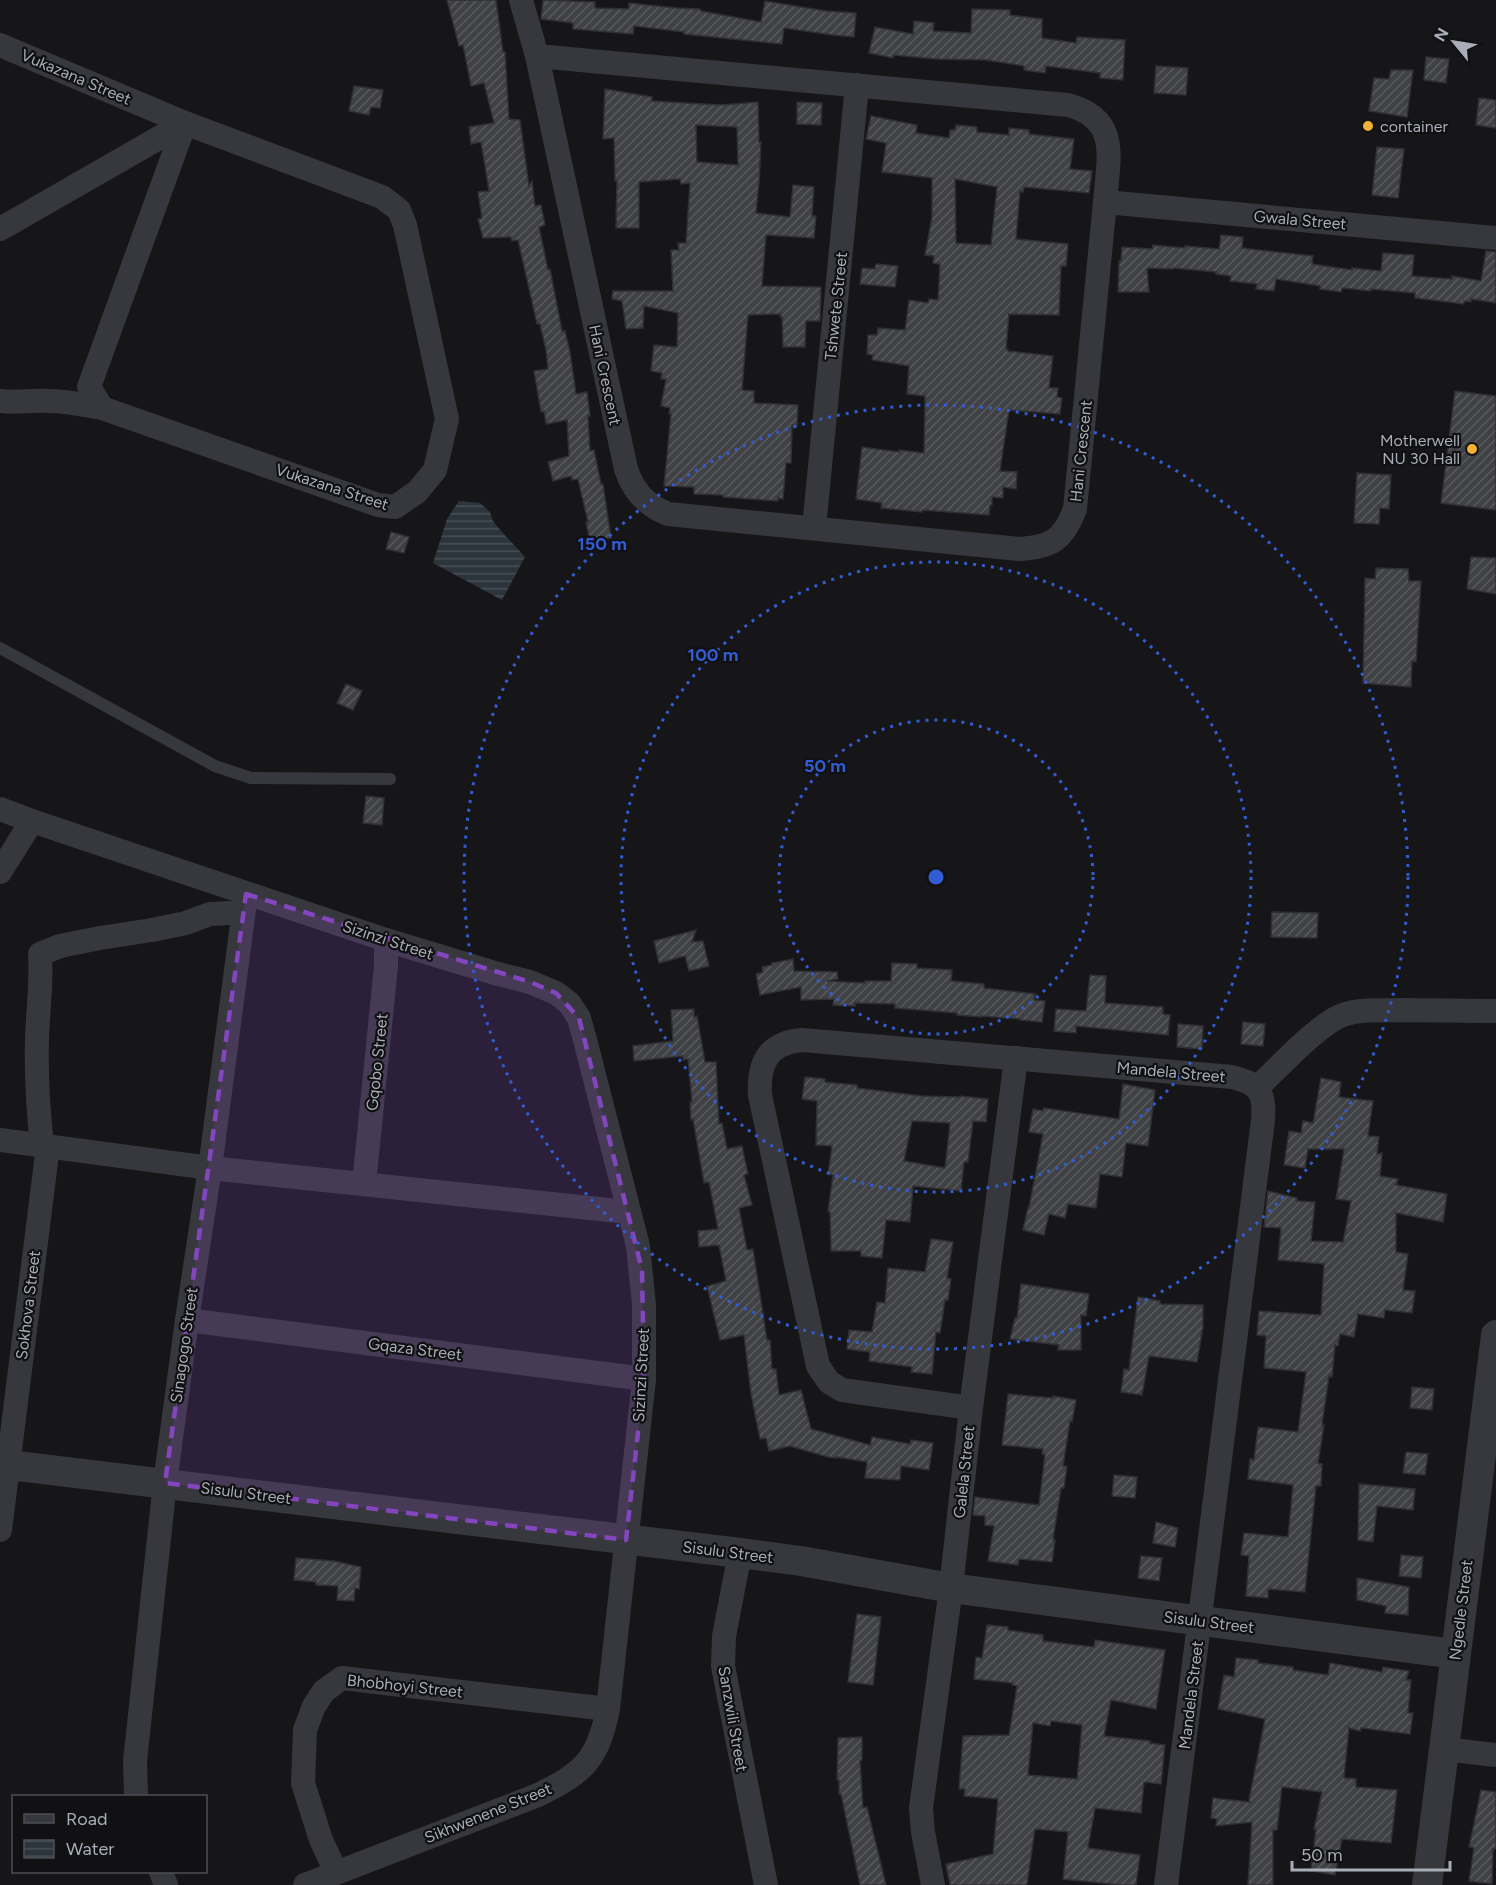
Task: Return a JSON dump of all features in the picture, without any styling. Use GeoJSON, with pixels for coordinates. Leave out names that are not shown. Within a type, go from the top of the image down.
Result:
{"type":"FeatureCollection","features":[{"type":"Feature","properties":{"kind":"street","name":"Hani Crescent"},"geometry":{"type":"LineString","coordinates":[[521,0],[537,56],[626,469],[635,490],[655,508],[668,514],[1019,549],[1038,548],[1060,537],[1069,525],[1075,509],[1109,153],[1102,126],[1093,116],[1080,108],[1068,105],[537,56]]}},
{"type":"Feature","properties":{"kind":"street","name":"Vukazana Street"},"geometry":{"type":"LineString","coordinates":[[0,45],[185,123],[382,197],[399,210],[405,225],[447,419],[435,470],[417,492],[395,507],[378,505],[102,408],[49,400],[18,403],[0,401]]}},
{"type":"Feature","properties":{"kind":"street","name":"Tshwete Street"},"geometry":{"type":"LineString","coordinates":[[814,528],[857,85]]}},
{"type":"Feature","properties":{"kind":"street"},"geometry":{"type":"LineString","coordinates":[[0,229],[185,123]]}},
{"type":"Feature","properties":{"kind":"street"},"geometry":{"type":"LineString","coordinates":[[102,408],[89,387],[185,123]]}},
{"type":"Feature","properties":{"kind":"street","name":"Gwala Street"},"geometry":{"type":"LineString","coordinates":[[1105,202],[1496,238]]}},
{"type":"Feature","properties":{"kind":"street","name":"Sizinzi Street"},"geometry":{"type":"LineString","coordinates":[[0,809],[32,822],[386,940],[530,982],[556,993],[570,1003],[579,1018],[585,1040],[638,1246],[642,1270],[644,1379],[626,1540]]}},
{"type":"Feature","properties":{"kind":"street"},"geometry":{"type":"LineString","coordinates":[[0,872],[32,822]]}},
{"type":"Feature","properties":{"kind":"street","name":"Sinagogo Street"},"geometry":{"type":"LineString","coordinates":[[136,1795],[135,1761],[165,1483],[246,894]]}},
{"type":"Feature","properties":{"kind":"street","name":"Sokhova Street"},"geometry":{"type":"LineString","coordinates":[[0,1530],[4,1464],[45,1145],[37,1096],[37,1035],[42,982],[40,954],[60,946],[186,923],[210,914],[230,913]]}},
{"type":"Feature","properties":{"kind":"street","name":"Gqobo Street"},"geometry":{"type":"LineString","coordinates":[[364,1184],[386,966],[386,940]]}},
{"type":"Feature","properties":{"kind":"street"},"geometry":{"type":"LineString","coordinates":[[1257,1088],[1320,1030],[1348,1013],[1415,1010],[1496,1011]]}},
{"type":"Feature","properties":{"kind":"street","name":"Mandela Street"},"geometry":{"type":"LineString","coordinates":[[971,1408],[842,1390],[829,1382],[818,1366],[760,1095],[761,1069],[771,1052],[790,1041],[802,1040],[1232,1077],[1248,1081],[1257,1088],[1262,1094],[1263,1119],[1166,1885]]}},
{"type":"Feature","properties":{"kind":"street","name":"Galela Street"},"geometry":{"type":"LineString","coordinates":[[933,1885],[921,1808],[951,1588],[971,1408],[1016,1058]]}},
{"type":"Feature","properties":{"kind":"street"},"geometry":{"type":"LineString","coordinates":[[0,1140],[210,1168],[628,1212]]}},
{"type":"Feature","properties":{"kind":"street","name":"Gqaza Street"},"geometry":{"type":"LineString","coordinates":[[186,1320],[644,1379]]}},
{"type":"Feature","properties":{"kind":"street","name":"Ngedle Street"},"geometry":{"type":"LineString","coordinates":[[1426,1885],[1496,1335]]}},
{"type":"Feature","properties":{"kind":"street","name":"Sisulu Street"},"geometry":{"type":"LineString","coordinates":[[4,1464],[740,1553],[951,1588],[1455,1654]]}},
{"type":"Feature","properties":{"kind":"street","name":"Sikhwenene Street"},"geometry":{"type":"LineString","coordinates":[[305,1885],[538,1795],[575,1775],[586,1764],[604,1731],[608,1709],[626,1540]]}},
{"type":"Feature","properties":{"kind":"street","name":"Sanzwili Street"},"geometry":{"type":"LineString","coordinates":[[740,1553],[724,1636],[723,1666],[766,1885]]}},
{"type":"Feature","properties":{"kind":"street","name":"Bhobhoyi Street"},"geometry":{"type":"LineString","coordinates":[[336,1872],[321,1840],[303,1783],[305,1730],[314,1707],[324,1691],[342,1678],[608,1709]]}},
{"type":"Feature","properties":{"kind":"street"},"geometry":{"type":"LineString","coordinates":[[1444,1749],[1496,1755]]}},
{"type":"Feature","properties":{"kind":"lane"},"geometry":{"type":"LineString","coordinates":[[0,648],[214,766],[251,778],[390,779]]}},
{"type":"Feature","properties":{"kind":"highlighted area"},"geometry":{"type":"Polygon","coordinates":[[[246,894],[530,982],[556,993],[579,1018],[642,1270],[644,1379],[626,1540],[165,1483],[246,894]]]}},
{"type":"Feature","properties":{"kind":"water"},"geometry":{"type":"Polygon","coordinates":[[[459,501],[480,503],[490,512],[493,521],[525,557],[502,600],[433,563],[447,519],[459,501]]]}},
{"type":"Feature","properties":{"kind":"building"},"geometry":{"type":"Polygon","coordinates":[[[447,0],[496,0],[503,52],[505,52],[509,119],[520,120],[529,186],[532,181],[535,206],[541,205],[545,225],[539,227],[562,331],[565,331],[570,352],[576,394],[587,392],[590,451],[594,450],[601,484],[603,484],[611,538],[590,542],[578,479],[572,480],[571,476],[553,481],[548,462],[569,456],[567,420],[546,424],[544,411],[541,412],[534,371],[548,369],[546,350],[540,324],[537,324],[518,240],[512,241],[511,237],[483,238],[478,219],[482,218],[478,192],[489,191],[481,142],[471,144],[469,127],[494,123],[484,83],[471,86],[463,45],[459,46],[447,0]]]}},
{"type":"Feature","properties":{"kind":"building"},"geometry":{"type":"Polygon","coordinates":[[[543,0],[595,2],[595,8],[629,9],[629,3],[700,9],[761,22],[765,1],[826,11],[856,13],[854,37],[784,28],[782,44],[684,34],[684,32],[634,26],[633,34],[573,29],[573,23],[541,19],[543,0]]]}},
{"type":"Feature","properties":{"kind":"building"},"geometry":{"type":"Polygon","coordinates":[[[972,9],[1010,10],[1010,15],[1042,19],[1042,38],[1076,43],[1077,37],[1125,40],[1123,80],[1100,78],[1100,73],[1046,66],[1045,73],[1024,70],[1024,66],[986,60],[894,55],[893,58],[869,53],[875,27],[913,34],[914,21],[934,23],[933,31],[971,33],[972,9]]]}},
{"type":"Feature","properties":{"kind":"building"},"geometry":{"type":"Polygon","coordinates":[[[1426,57],[1449,59],[1446,83],[1424,80],[1426,57]]]}},
{"type":"Feature","properties":{"kind":"building"},"geometry":{"type":"Polygon","coordinates":[[[1156,66],[1188,68],[1186,95],[1154,93],[1156,66]]]}},
{"type":"Feature","properties":{"kind":"building"},"geometry":{"type":"Polygon","coordinates":[[[1391,70],[1413,70],[1407,117],[1369,111],[1374,78],[1389,79],[1391,70]]]}},
{"type":"Feature","properties":{"kind":"building"},"geometry":{"type":"Polygon","coordinates":[[[354,86],[383,90],[380,108],[371,107],[369,115],[349,111],[354,86]]]}},
{"type":"Feature","properties":{"kind":"building"},"geometry":{"type":"Polygon","coordinates":[[[605,89],[652,97],[652,101],[721,105],[758,102],[759,142],[761,142],[756,213],[790,217],[793,185],[814,187],[812,216],[816,216],[814,238],[766,235],[762,286],[821,287],[820,321],[806,321],[805,347],[783,347],[781,314],[748,315],[742,390],[754,391],[754,403],[798,405],[797,426],[792,425],[791,463],[786,463],[783,499],[778,498],[778,501],[694,494],[694,487],[664,486],[671,414],[669,414],[670,408],[661,406],[666,379],[661,379],[662,373],[651,371],[654,345],[677,347],[678,313],[644,306],[643,328],[626,329],[622,301],[612,299],[613,291],[673,291],[671,250],[679,250],[678,243],[686,243],[690,183],[681,184],[680,179],[639,182],[639,228],[616,228],[617,181],[615,181],[614,138],[603,139],[605,89]],[[696,125],[697,162],[738,165],[737,127],[696,125]]]}},
{"type":"Feature","properties":{"kind":"building"},"geometry":{"type":"Polygon","coordinates":[[[1479,98],[1496,100],[1496,128],[1476,125],[1479,98]]]}},
{"type":"Feature","properties":{"kind":"building"},"geometry":{"type":"Polygon","coordinates":[[[797,102],[822,103],[821,125],[797,124],[797,102]]]}},
{"type":"Feature","properties":{"kind":"building"},"geometry":{"type":"Polygon","coordinates":[[[871,116],[917,125],[916,133],[949,138],[950,130],[955,130],[956,125],[977,127],[977,132],[1009,135],[1009,128],[1029,130],[1029,134],[1074,139],[1070,169],[1092,171],[1089,193],[1024,187],[1023,192],[1020,191],[1016,239],[1068,244],[1066,266],[1061,266],[1059,315],[1009,314],[1006,349],[1053,356],[1049,388],[1058,388],[1057,397],[1062,398],[1060,414],[1009,410],[1000,471],[1017,472],[1016,489],[1003,487],[1003,498],[992,497],[989,515],[881,508],[882,503],[856,499],[862,447],[924,453],[925,396],[907,394],[909,366],[872,360],[873,355],[867,354],[868,335],[877,335],[878,328],[905,330],[909,300],[928,303],[929,299],[938,300],[940,264],[933,263],[934,256],[925,255],[932,217],[932,178],[882,172],[886,143],[866,139],[871,116]],[[955,179],[956,243],[991,245],[997,187],[955,179]]]}},
{"type":"Feature","properties":{"kind":"building"},"geometry":{"type":"Polygon","coordinates":[[[1377,147],[1404,149],[1398,198],[1372,195],[1377,147]]]}},
{"type":"Feature","properties":{"kind":"building"},"geometry":{"type":"Polygon","coordinates":[[[1221,235],[1243,237],[1242,248],[1313,256],[1312,264],[1352,270],[1352,268],[1381,271],[1383,253],[1414,255],[1412,276],[1452,279],[1452,276],[1481,281],[1486,251],[1496,252],[1496,303],[1471,299],[1471,302],[1464,301],[1464,304],[1415,298],[1415,293],[1371,289],[1371,291],[1342,288],[1341,292],[1276,279],[1274,291],[1256,289],[1257,284],[1230,281],[1231,276],[1216,274],[1216,272],[1173,268],[1147,268],[1149,292],[1118,292],[1122,247],[1152,249],[1153,245],[1219,249],[1221,235]]]}},
{"type":"Feature","properties":{"kind":"building"},"geometry":{"type":"Polygon","coordinates":[[[876,264],[898,266],[895,287],[860,284],[862,268],[875,269],[876,264]]]}},
{"type":"Feature","properties":{"kind":"building","name":"Motherwell NU 30 Hall"},"geometry":{"type":"Polygon","coordinates":[[[1455,391],[1496,396],[1496,510],[1441,503],[1455,391]]]}},
{"type":"Feature","properties":{"kind":"building"},"geometry":{"type":"Polygon","coordinates":[[[1357,473],[1391,475],[1389,509],[1380,508],[1379,524],[1354,523],[1357,473]]]}},
{"type":"Feature","properties":{"kind":"building"},"geometry":{"type":"Polygon","coordinates":[[[391,532],[409,537],[404,553],[386,549],[391,532]]]}},
{"type":"Feature","properties":{"kind":"building"},"geometry":{"type":"Polygon","coordinates":[[[1471,557],[1496,558],[1496,594],[1467,589],[1471,557]]]}},
{"type":"Feature","properties":{"kind":"building"},"geometry":{"type":"Polygon","coordinates":[[[1376,568],[1408,569],[1409,581],[1421,581],[1416,662],[1412,661],[1411,687],[1363,683],[1365,578],[1375,579],[1376,568]]]}},
{"type":"Feature","properties":{"kind":"building"},"geometry":{"type":"Polygon","coordinates":[[[346,684],[362,691],[353,710],[337,703],[346,684]]]}},
{"type":"Feature","properties":{"kind":"building"},"geometry":{"type":"Polygon","coordinates":[[[366,796],[384,798],[382,825],[363,823],[366,796]]]}},
{"type":"Feature","properties":{"kind":"building"},"geometry":{"type":"Polygon","coordinates":[[[1272,912],[1318,913],[1317,938],[1271,937],[1272,912]]]}},
{"type":"Feature","properties":{"kind":"building"},"geometry":{"type":"Polygon","coordinates":[[[696,930],[692,942],[703,941],[709,966],[689,971],[685,956],[659,963],[654,941],[696,930]]]}},
{"type":"Feature","properties":{"kind":"building"},"geometry":{"type":"Polygon","coordinates":[[[793,959],[794,971],[837,972],[838,979],[827,981],[865,983],[865,981],[891,981],[892,963],[917,964],[917,968],[952,970],[951,981],[984,984],[984,988],[1035,994],[1034,1000],[1045,1001],[1042,1022],[895,1008],[895,1004],[833,1005],[834,999],[801,1000],[801,987],[760,995],[756,974],[763,972],[762,967],[793,959]]]}},
{"type":"Feature","properties":{"kind":"building"},"geometry":{"type":"Polygon","coordinates":[[[1090,975],[1106,976],[1105,1003],[1163,1007],[1163,1014],[1170,1015],[1168,1035],[1076,1026],[1076,1033],[1054,1031],[1056,1009],[1086,1011],[1090,975]]]}},
{"type":"Feature","properties":{"kind":"building"},"geometry":{"type":"Polygon","coordinates":[[[694,1009],[705,1062],[716,1062],[719,1124],[722,1123],[727,1149],[742,1146],[748,1174],[744,1175],[752,1205],[739,1208],[747,1250],[753,1249],[767,1340],[770,1340],[772,1369],[776,1369],[779,1395],[801,1390],[811,1429],[870,1445],[872,1437],[910,1444],[911,1440],[933,1443],[929,1470],[901,1466],[900,1480],[865,1478],[867,1462],[828,1457],[790,1446],[769,1451],[766,1438],[760,1439],[751,1394],[744,1335],[720,1340],[707,1286],[726,1281],[719,1245],[699,1247],[698,1231],[718,1229],[709,1182],[704,1183],[693,1119],[691,1120],[690,1102],[692,1102],[688,1059],[683,1060],[683,1056],[634,1061],[633,1046],[673,1041],[671,1010],[694,1009]]]}},
{"type":"Feature","properties":{"kind":"building"},"geometry":{"type":"Polygon","coordinates":[[[1243,1022],[1265,1024],[1263,1046],[1241,1044],[1243,1022]]]}},
{"type":"Feature","properties":{"kind":"building"},"geometry":{"type":"Polygon","coordinates":[[[1178,1024],[1203,1026],[1202,1049],[1177,1047],[1178,1024]]]}},
{"type":"Feature","properties":{"kind":"building"},"geometry":{"type":"Polygon","coordinates":[[[805,1077],[825,1079],[825,1082],[857,1085],[857,1088],[922,1096],[988,1099],[986,1122],[973,1121],[968,1162],[964,1162],[961,1191],[913,1186],[910,1222],[886,1220],[882,1258],[861,1256],[861,1251],[831,1251],[830,1212],[828,1211],[833,1175],[828,1174],[832,1146],[816,1145],[817,1101],[802,1099],[805,1077]],[[912,1121],[904,1161],[945,1168],[950,1123],[912,1121]]]}},
{"type":"Feature","properties":{"kind":"building"},"geometry":{"type":"Polygon","coordinates":[[[1321,1078],[1341,1082],[1339,1097],[1373,1101],[1368,1136],[1379,1137],[1377,1154],[1382,1153],[1380,1176],[1398,1179],[1396,1185],[1447,1194],[1443,1222],[1396,1213],[1396,1252],[1408,1254],[1403,1290],[1415,1291],[1412,1313],[1385,1310],[1384,1318],[1358,1314],[1354,1337],[1340,1334],[1338,1346],[1335,1345],[1332,1377],[1329,1376],[1322,1425],[1324,1425],[1318,1463],[1322,1464],[1321,1486],[1316,1486],[1305,1592],[1268,1589],[1268,1598],[1246,1596],[1249,1556],[1241,1555],[1244,1533],[1288,1537],[1293,1485],[1248,1479],[1250,1459],[1254,1460],[1258,1427],[1298,1432],[1306,1372],[1264,1368],[1266,1336],[1257,1335],[1259,1311],[1321,1315],[1324,1264],[1278,1260],[1281,1228],[1264,1227],[1268,1191],[1297,1198],[1297,1201],[1315,1202],[1311,1241],[1343,1242],[1351,1201],[1336,1199],[1344,1149],[1308,1149],[1305,1168],[1284,1165],[1289,1131],[1301,1133],[1303,1121],[1313,1123],[1321,1078]]]}},
{"type":"Feature","properties":{"kind":"building"},"geometry":{"type":"Polygon","coordinates":[[[1123,1084],[1155,1090],[1148,1146],[1126,1143],[1122,1177],[1100,1174],[1096,1208],[1068,1204],[1065,1218],[1049,1214],[1044,1235],[1023,1230],[1043,1134],[1029,1132],[1033,1109],[1043,1111],[1044,1108],[1119,1119],[1123,1084]]]}},
{"type":"Feature","properties":{"kind":"building"},"geometry":{"type":"Polygon","coordinates":[[[931,1239],[953,1242],[947,1278],[951,1279],[948,1300],[945,1300],[940,1333],[936,1332],[932,1374],[911,1372],[912,1367],[869,1361],[870,1352],[847,1349],[849,1330],[872,1332],[877,1302],[885,1303],[888,1268],[925,1272],[931,1239]]]}},
{"type":"Feature","properties":{"kind":"building"},"geometry":{"type":"Polygon","coordinates":[[[1021,1284],[1089,1294],[1086,1316],[1081,1315],[1081,1350],[1058,1350],[1059,1345],[1010,1339],[1015,1318],[1017,1318],[1021,1284]]]}},
{"type":"Feature","properties":{"kind":"building"},"geometry":{"type":"Polygon","coordinates":[[[1138,1297],[1160,1301],[1160,1304],[1203,1305],[1203,1327],[1197,1362],[1149,1356],[1142,1395],[1121,1392],[1124,1369],[1129,1370],[1138,1297]]]}},
{"type":"Feature","properties":{"kind":"building"},"geometry":{"type":"Polygon","coordinates":[[[1412,1387],[1434,1389],[1432,1410],[1410,1408],[1412,1387]]]}},
{"type":"Feature","properties":{"kind":"building"},"geometry":{"type":"Polygon","coordinates":[[[1008,1394],[1053,1398],[1053,1396],[1076,1400],[1072,1422],[1070,1421],[1063,1466],[1067,1466],[1064,1488],[1061,1488],[1052,1562],[1019,1559],[1018,1565],[988,1561],[994,1526],[985,1525],[985,1516],[973,1515],[975,1497],[1039,1505],[1045,1455],[1042,1454],[1043,1449],[1002,1445],[1008,1394]]]}},
{"type":"Feature","properties":{"kind":"building"},"geometry":{"type":"Polygon","coordinates":[[[1406,1452],[1428,1454],[1425,1475],[1403,1473],[1406,1452]]]}},
{"type":"Feature","properties":{"kind":"building"},"geometry":{"type":"Polygon","coordinates":[[[1114,1475],[1137,1477],[1135,1498],[1112,1496],[1114,1475]]]}},
{"type":"Feature","properties":{"kind":"building"},"geometry":{"type":"Polygon","coordinates":[[[1359,1484],[1415,1489],[1413,1510],[1377,1506],[1373,1542],[1358,1540],[1359,1484]]]}},
{"type":"Feature","properties":{"kind":"building"},"geometry":{"type":"Polygon","coordinates":[[[1156,1522],[1178,1528],[1175,1547],[1153,1543],[1156,1522]]]}},
{"type":"Feature","properties":{"kind":"building"},"geometry":{"type":"Polygon","coordinates":[[[1401,1555],[1423,1557],[1421,1578],[1399,1576],[1401,1555]]]}},
{"type":"Feature","properties":{"kind":"building"},"geometry":{"type":"Polygon","coordinates":[[[1141,1556],[1162,1558],[1159,1581],[1138,1578],[1141,1556]]]}},
{"type":"Feature","properties":{"kind":"building"},"geometry":{"type":"Polygon","coordinates":[[[296,1558],[334,1561],[361,1567],[359,1589],[355,1588],[354,1601],[337,1600],[338,1586],[316,1585],[316,1582],[294,1580],[296,1558]]]}},
{"type":"Feature","properties":{"kind":"building"},"geometry":{"type":"Polygon","coordinates":[[[1357,1578],[1409,1587],[1408,1615],[1385,1613],[1386,1606],[1357,1600],[1357,1578]]]}},
{"type":"Feature","properties":{"kind":"building"},"geometry":{"type":"Polygon","coordinates":[[[857,1614],[881,1617],[873,1685],[848,1682],[857,1614]]]}},
{"type":"Feature","properties":{"kind":"building"},"geometry":{"type":"Polygon","coordinates":[[[987,1625],[1043,1635],[1043,1641],[1094,1647],[1095,1640],[1165,1650],[1156,1709],[1111,1700],[1104,1736],[1165,1745],[1161,1784],[1144,1782],[1141,1813],[1095,1808],[1088,1848],[1140,1855],[1136,1885],[1063,1879],[1068,1832],[1035,1829],[1027,1885],[950,1885],[946,1864],[993,1854],[998,1799],[964,1796],[965,1789],[959,1789],[963,1736],[1009,1735],[1017,1686],[1012,1683],[974,1679],[976,1657],[982,1658],[987,1625]],[[1051,1721],[1050,1726],[1033,1723],[1028,1775],[1077,1779],[1082,1725],[1051,1721]]]}},
{"type":"Feature","properties":{"kind":"building"},"geometry":{"type":"Polygon","coordinates":[[[1236,1658],[1258,1660],[1258,1663],[1293,1667],[1293,1670],[1328,1675],[1330,1663],[1382,1672],[1383,1667],[1409,1671],[1406,1680],[1411,1680],[1408,1713],[1413,1713],[1410,1734],[1361,1728],[1360,1731],[1349,1728],[1344,1778],[1356,1779],[1356,1787],[1397,1790],[1391,1843],[1342,1839],[1335,1875],[1311,1871],[1316,1829],[1314,1829],[1322,1792],[1282,1787],[1277,1830],[1273,1830],[1273,1885],[1248,1885],[1252,1822],[1216,1826],[1217,1819],[1211,1818],[1213,1798],[1250,1802],[1265,1719],[1218,1709],[1224,1675],[1234,1677],[1236,1658]]]}},
{"type":"Feature","properties":{"kind":"building"},"geometry":{"type":"Polygon","coordinates":[[[862,1737],[862,1760],[860,1760],[863,1808],[867,1807],[886,1885],[860,1885],[841,1794],[839,1794],[838,1738],[862,1737]]]}},
{"type":"Feature","properties":{"kind":"building"},"geometry":{"type":"Polygon","coordinates":[[[1481,1790],[1496,1792],[1496,1849],[1493,1849],[1492,1884],[1469,1881],[1474,1848],[1469,1847],[1481,1790]]]}},
{"type":"Feature","properties":{"kind":"place","name":"container"},"geometry":{"type":"Point","coordinates":[1368,126]}},
{"type":"Feature","properties":{"kind":"place","name":"Motherwell NU 30 Hall"},"geometry":{"type":"Point","coordinates":[1472,449]}}]}
